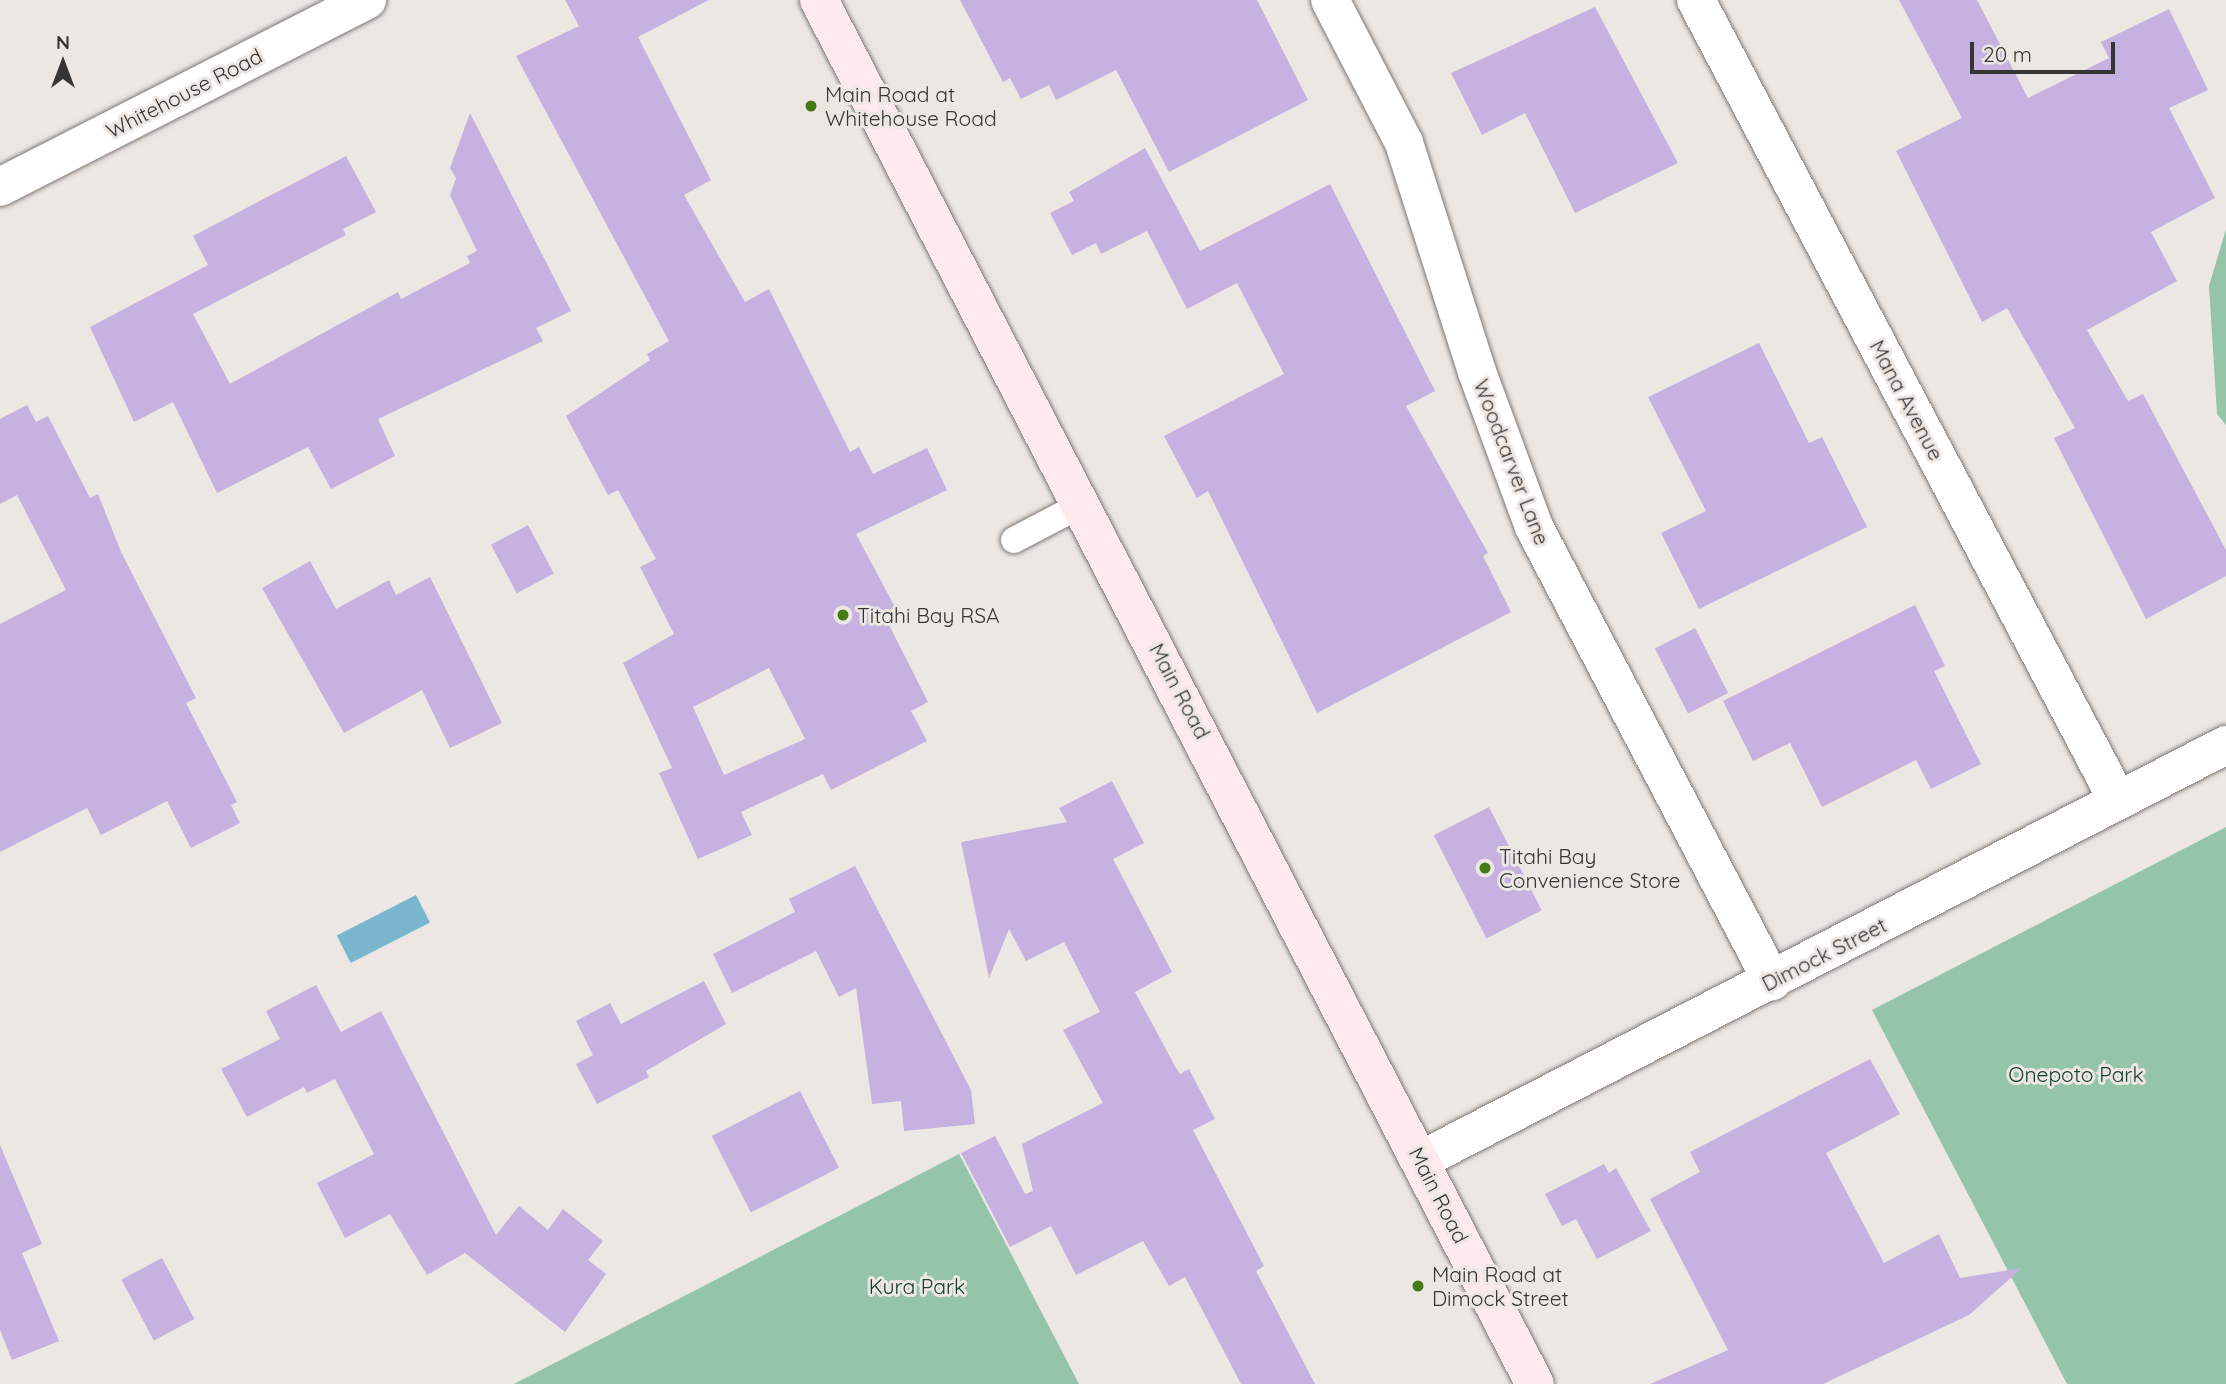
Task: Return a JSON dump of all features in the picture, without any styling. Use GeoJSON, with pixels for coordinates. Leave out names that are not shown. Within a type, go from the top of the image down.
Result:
{"type":"FeatureCollection","features":[{"type":"Feature","properties":{"kind":"main road","name":"Main Road"},"geometry":{"type":"LineString","coordinates":[[819,0],[1083,504],[1535,1384]]}},
{"type":"Feature","properties":{"kind":"street","name":"Whitehouse Road"},"geometry":{"type":"LineString","coordinates":[[0,187],[367,0]]}},
{"type":"Feature","properties":{"kind":"street","name":"Woodcarver Lane"},"geometry":{"type":"LineString","coordinates":[[1330,0],[1404,144],[1477,372],[1534,527],[1772,981]]}},
{"type":"Feature","properties":{"kind":"street","name":"Mana Avenue"},"geometry":{"type":"LineString","coordinates":[[1696,0],[2118,801]]}},
{"type":"Feature","properties":{"kind":"street","name":"Dimock Street"},"geometry":{"type":"LineString","coordinates":[[1421,1160],[2226,745]]}},
{"type":"Feature","properties":{"kind":"lane"},"geometry":{"type":"LineString","coordinates":[[1014,540],[1083,504]]}},
{"type":"Feature","properties":{"kind":"green space"},"geometry":{"type":"Polygon","coordinates":[[[2226,229],[2226,425],[2217,414],[2209,286],[2226,229]]]}},
{"type":"Feature","properties":{"kind":"green space","name":"Onepoto Park"},"geometry":{"type":"Polygon","coordinates":[[[2226,827],[2226,1384],[2067,1384],[1872,1010],[2226,827]]]}},
{"type":"Feature","properties":{"kind":"green space","name":"Kura Park"},"geometry":{"type":"Polygon","coordinates":[[[959,1154],[1079,1384],[514,1384],[959,1154]]]}},
{"type":"Feature","properties":{"kind":"water"},"geometry":{"type":"Polygon","coordinates":[[[416,895],[430,923],[351,963],[337,935],[416,895]]]}},
{"type":"Feature","properties":{"kind":"building"},"geometry":{"type":"Polygon","coordinates":[[[565,0],[709,0],[638,37],[711,180],[684,195],[745,302],[769,289],[850,452],[859,447],[873,474],[927,448],[947,490],[856,534],[897,611],[885,617],[928,702],[911,711],[927,741],[831,790],[823,774],[741,812],[752,835],[698,859],[659,773],[672,768],[623,663],[674,634],[640,567],[656,559],[618,490],[608,495],[566,416],[650,360],[647,354],[669,341],[516,56],[579,26],[565,0]],[[769,668],[693,707],[724,775],[805,739],[769,668]]]}},
{"type":"Feature","properties":{"kind":"building"},"geometry":{"type":"Polygon","coordinates":[[[960,0],[1257,0],[1308,100],[1169,172],[1116,70],[1056,100],[1049,85],[1021,99],[1010,78],[1003,82],[960,0]]]}},
{"type":"Feature","properties":{"kind":"building"},"geometry":{"type":"Polygon","coordinates":[[[1899,0],[1977,0],[2028,98],[2109,58],[2101,42],[2169,9],[2208,90],[2169,108],[2215,198],[2151,232],[2177,281],[2087,330],[2128,401],[2143,394],[2226,550],[2226,576],[2146,619],[2054,438],[2075,428],[2007,308],[1982,322],[1896,151],[1962,118],[1899,0]]]}},
{"type":"Feature","properties":{"kind":"building"},"geometry":{"type":"Polygon","coordinates":[[[1595,7],[1678,163],[1575,213],[1525,113],[1482,135],[1451,73],[1595,7]]]}},
{"type":"Feature","properties":{"kind":"building"},"geometry":{"type":"Polygon","coordinates":[[[470,113],[571,311],[536,328],[543,341],[378,419],[395,456],[331,489],[308,447],[217,493],[173,402],[134,422],[90,327],[208,265],[193,236],[346,156],[376,212],[343,229],[346,235],[193,314],[230,384],[398,292],[401,299],[470,263],[467,256],[477,251],[450,195],[456,178],[450,168],[470,113]]]}},
{"type":"Feature","properties":{"kind":"building"},"geometry":{"type":"Polygon","coordinates":[[[1145,148],[1200,251],[1330,184],[1435,391],[1406,406],[1488,553],[1483,556],[1511,612],[1317,713],[1208,491],[1197,498],[1164,436],[1284,374],[1237,283],[1187,309],[1147,231],[1101,254],[1096,243],[1072,255],[1050,213],[1074,201],[1069,192],[1145,148]]]}},
{"type":"Feature","properties":{"kind":"building"},"geometry":{"type":"Polygon","coordinates":[[[1759,343],[1809,443],[1822,437],[1867,527],[1699,609],[1661,533],[1706,511],[1648,397],[1759,343]]]}},
{"type":"Feature","properties":{"kind":"building"},"geometry":{"type":"Polygon","coordinates":[[[27,405],[36,422],[48,416],[90,498],[98,494],[121,552],[196,698],[186,703],[237,802],[231,805],[240,823],[191,848],[167,801],[101,835],[87,808],[0,852],[0,624],[66,590],[17,495],[0,504],[0,419],[27,405]]]}},
{"type":"Feature","properties":{"kind":"building"},"geometry":{"type":"Polygon","coordinates":[[[528,525],[554,574],[517,593],[491,545],[528,525]]]}},
{"type":"Feature","properties":{"kind":"building"},"geometry":{"type":"Polygon","coordinates":[[[310,561],[336,609],[389,580],[396,595],[430,577],[502,723],[450,748],[422,690],[344,733],[262,588],[310,561]]]}},
{"type":"Feature","properties":{"kind":"building"},"geometry":{"type":"Polygon","coordinates":[[[1915,605],[1945,666],[1934,671],[1981,764],[1931,789],[1916,760],[1822,807],[1790,743],[1753,761],[1723,701],[1915,605]]]}},
{"type":"Feature","properties":{"kind":"building"},"geometry":{"type":"Polygon","coordinates":[[[1695,628],[1728,693],[1688,713],[1655,648],[1695,628]]]}},
{"type":"Feature","properties":{"kind":"building"},"geometry":{"type":"Polygon","coordinates":[[[1112,781],[1144,843],[1113,859],[1172,972],[1135,992],[1180,1074],[1189,1069],[1215,1119],[1193,1130],[1264,1266],[1256,1271],[1315,1384],[1241,1384],[1185,1277],[1169,1286],[1143,1241],[1076,1275],[1051,1226],[1010,1247],[961,1153],[995,1136],[1025,1194],[1033,1191],[1022,1144],[1103,1103],[1063,1030],[1100,1012],[1064,942],[1026,961],[1009,929],[989,978],[961,842],[1067,822],[1059,808],[1112,781]]]}},
{"type":"Feature","properties":{"kind":"building"},"geometry":{"type":"Polygon","coordinates":[[[1489,807],[1542,910],[1486,939],[1434,835],[1489,807]]]}},
{"type":"Feature","properties":{"kind":"building"},"geometry":{"type":"Polygon","coordinates":[[[855,866],[971,1090],[975,1124],[904,1131],[901,1101],[872,1104],[856,988],[839,997],[816,951],[732,993],[713,954],[795,912],[789,899],[855,866]]]}},
{"type":"Feature","properties":{"kind":"building"},"geometry":{"type":"Polygon","coordinates":[[[704,981],[726,1024],[646,1071],[649,1077],[597,1104],[576,1064],[593,1055],[576,1021],[610,1003],[621,1024],[704,981]]]}},
{"type":"Feature","properties":{"kind":"building"},"geometry":{"type":"Polygon","coordinates":[[[316,985],[341,1032],[381,1011],[496,1235],[519,1206],[548,1230],[563,1209],[603,1241],[588,1260],[606,1274],[565,1332],[465,1253],[427,1275],[390,1214],[345,1238],[317,1183],[374,1154],[335,1079],[307,1093],[304,1087],[247,1117],[221,1069],[280,1039],[266,1011],[316,985]]]}},
{"type":"Feature","properties":{"kind":"building"},"geometry":{"type":"Polygon","coordinates":[[[1870,1059],[1900,1114],[1826,1153],[1884,1263],[1939,1234],[1960,1278],[2022,1268],[1969,1315],[1823,1384],[1650,1384],[1728,1350],[1650,1199],[1700,1172],[1690,1152],[1870,1059]]]}},
{"type":"Feature","properties":{"kind":"building"},"geometry":{"type":"Polygon","coordinates":[[[800,1091],[839,1168],[751,1213],[712,1136],[800,1091]]]}},
{"type":"Feature","properties":{"kind":"building"},"geometry":{"type":"Polygon","coordinates":[[[0,1145],[42,1244],[22,1253],[59,1341],[12,1360],[0,1330],[0,1145]]]}},
{"type":"Feature","properties":{"kind":"building"},"geometry":{"type":"Polygon","coordinates":[[[1604,1164],[1609,1173],[1616,1168],[1651,1231],[1597,1259],[1576,1219],[1562,1226],[1545,1194],[1604,1164]]]}},
{"type":"Feature","properties":{"kind":"building"},"geometry":{"type":"Polygon","coordinates":[[[162,1258],[194,1319],[154,1341],[121,1280],[162,1258]]]}},
{"type":"Feature","properties":{"kind":"place","name":"Main Road at Whitehouse Road"},"geometry":{"type":"Point","coordinates":[811,106]}},
{"type":"Feature","properties":{"kind":"place","name":"Titahi Bay RSA"},"geometry":{"type":"Point","coordinates":[843,615]}},
{"type":"Feature","properties":{"kind":"place","name":"Titahi Bay Convenience Store"},"geometry":{"type":"Point","coordinates":[1485,868]}},
{"type":"Feature","properties":{"kind":"place","name":"Main Road at Dimock Street"},"geometry":{"type":"Point","coordinates":[1418,1286]}}]}
